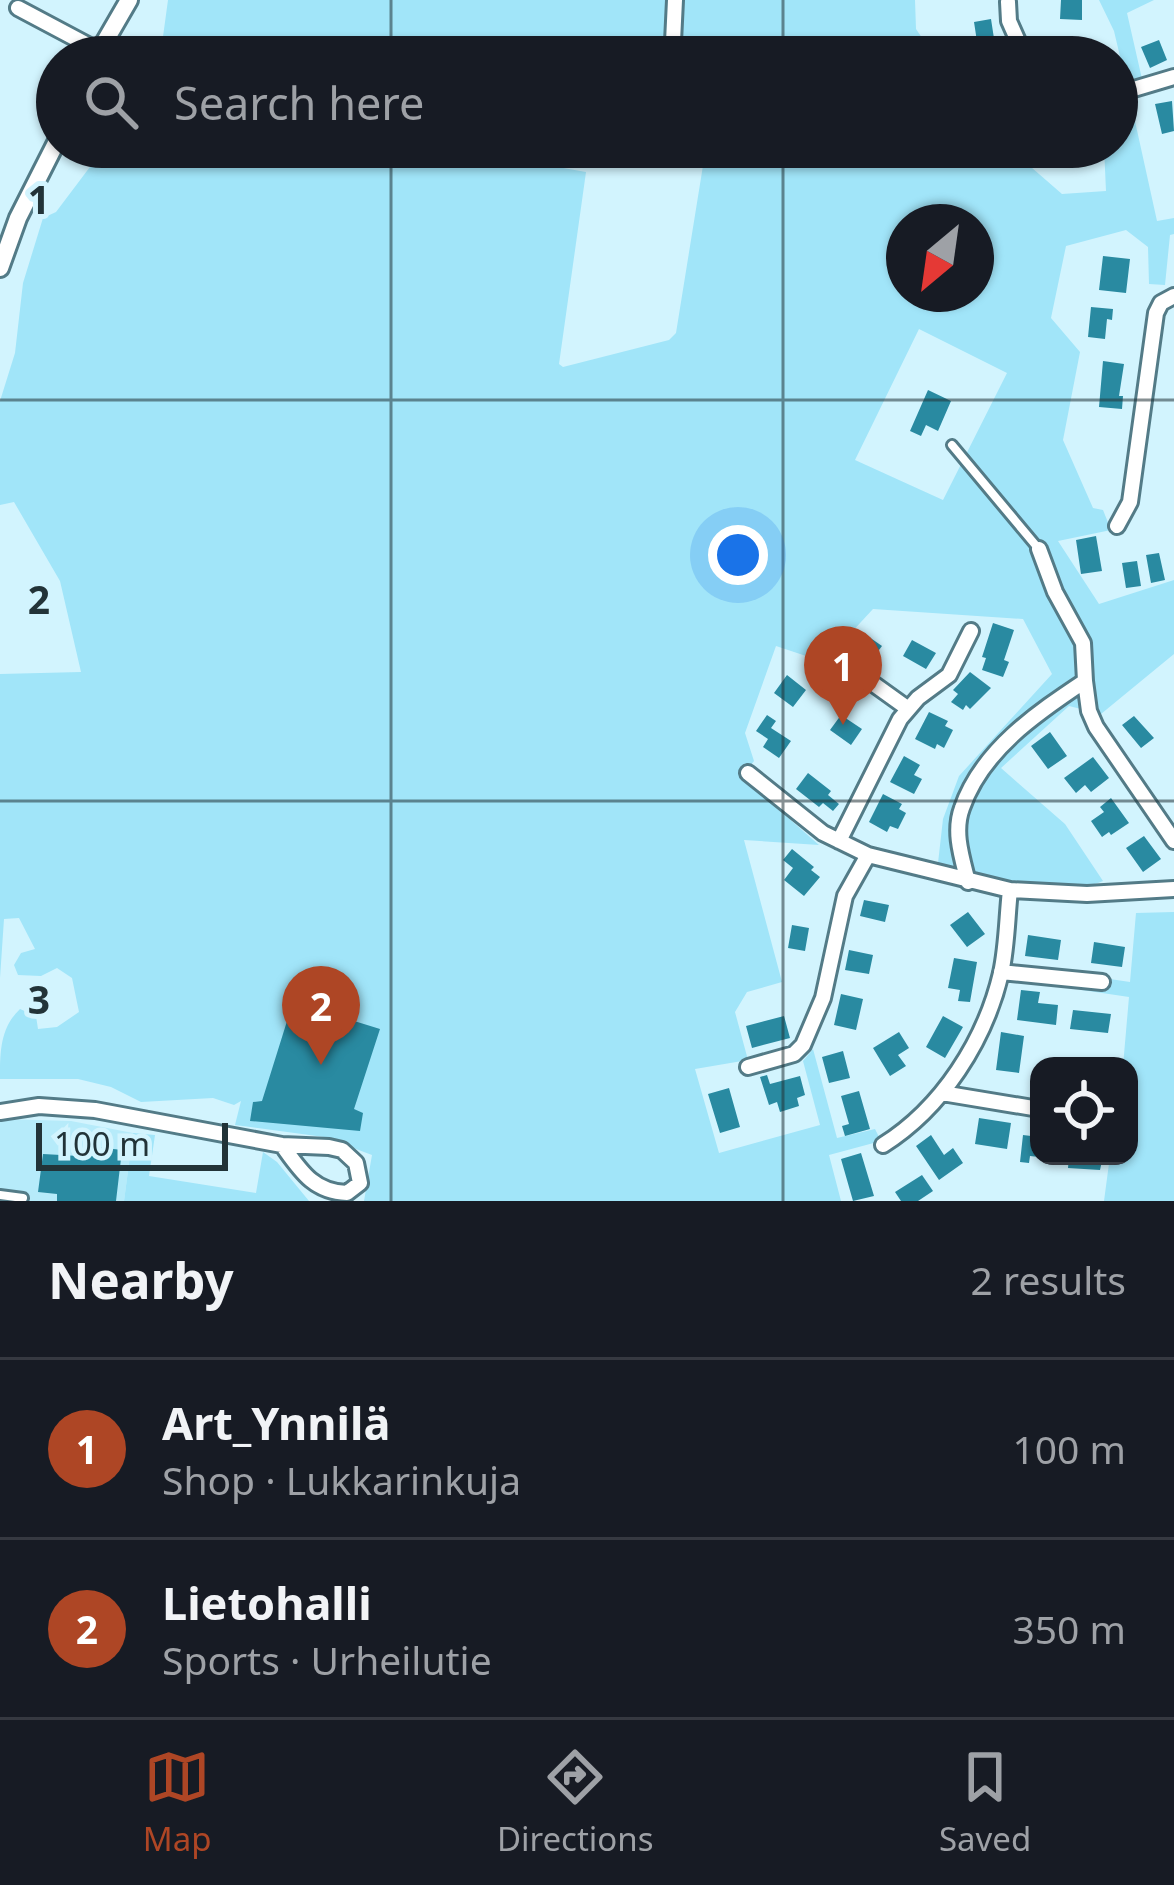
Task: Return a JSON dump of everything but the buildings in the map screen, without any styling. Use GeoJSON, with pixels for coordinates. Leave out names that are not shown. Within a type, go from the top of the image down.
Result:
{"type":"FeatureCollection","features":[{"type":"Feature","properties":{"kind":"street"},"geometry":{"type":"LineString","coordinates":[[108,36],[129,0]]}},
{"type":"Feature","properties":{"kind":"street"},"geometry":{"type":"LineString","coordinates":[[673,36],[675,0]]}},
{"type":"Feature","properties":{"kind":"street"},"geometry":{"type":"LineString","coordinates":[[1008,2],[1015,36]]}},
{"type":"Feature","properties":{"kind":"street"},"geometry":{"type":"LineString","coordinates":[[10,4],[66,36]]}},
{"type":"Feature","properties":{"kind":"street"},"geometry":{"type":"LineString","coordinates":[[1138,90],[1174,77]]}},
{"type":"Feature","properties":{"kind":"street"},"geometry":{"type":"LineString","coordinates":[[0,268],[43,168]]}},
{"type":"Feature","properties":{"kind":"street"},"geometry":{"type":"LineString","coordinates":[[1118,526],[1130,502],[1156,313],[1174,296]]}},
{"type":"Feature","properties":{"kind":"street"},"geometry":{"type":"LineString","coordinates":[[1039,549],[1055,592],[1083,643],[1089,711],[1096,727],[1174,841]]}},
{"type":"Feature","properties":{"kind":"street"},"geometry":{"type":"LineString","coordinates":[[839,841],[907,708],[949,675],[971,632]]}},
{"type":"Feature","properties":{"kind":"street"},"geometry":{"type":"LineString","coordinates":[[836,657],[907,708]]}},
{"type":"Feature","properties":{"kind":"street"},"geometry":{"type":"LineString","coordinates":[[968,882],[958,843],[960,809],[982,771],[1036,713],[1085,681]]}},
{"type":"Feature","properties":{"kind":"street"},"geometry":{"type":"LineString","coordinates":[[748,773],[798,816],[868,855],[1010,890],[1087,895],[1174,890]]}},
{"type":"Feature","properties":{"kind":"street"},"geometry":{"type":"LineString","coordinates":[[748,1066],[794,1054],[803,1046],[824,998],[845,896],[868,855]]}},
{"type":"Feature","properties":{"kind":"street"},"geometry":{"type":"LineString","coordinates":[[883,1145],[914,1126],[942,1093],[978,1032],[1001,972],[1010,890]]}},
{"type":"Feature","properties":{"kind":"street"},"geometry":{"type":"LineString","coordinates":[[1001,972],[1102,982]]}},
{"type":"Feature","properties":{"kind":"street"},"geometry":{"type":"LineString","coordinates":[[942,1093],[1030,1108]]}},
{"type":"Feature","properties":{"kind":"street"},"geometry":{"type":"LineString","coordinates":[[0,1112],[58,1107],[211,1136],[342,1150],[361,1171],[360,1183],[347,1192],[317,1185],[305,1178],[282,1145]]}},
{"type":"Feature","properties":{"kind":"lane"},"geometry":{"type":"LineString","coordinates":[[952,445],[1039,549]]}},
{"type":"Feature","properties":{"kind":"lane"},"geometry":{"type":"LineString","coordinates":[[0,1196],[23,1198]]}},
{"type":"Feature","properties":{"kind":"shaded area"},"geometry":{"type":"Polygon","coordinates":[[[168,0],[915,0],[921,36],[163,36],[168,0]]]}},
{"type":"Feature","properties":{"kind":"shaded area"},"geometry":{"type":"Polygon","coordinates":[[[1099,0],[1154,0],[1127,13],[1132,36],[1115,36],[1099,0]]]}},
{"type":"Feature","properties":{"kind":"shaded area"},"geometry":{"type":"Polygon","coordinates":[[[1138,135],[1157,221],[1174,218],[1165,285],[1149,284],[1148,247],[1126,230],[1066,246],[1051,318],[1080,352],[1063,440],[1093,508],[1103,510],[1111,530],[1058,541],[1099,604],[1174,580],[1174,654],[1101,714],[1069,706],[1001,768],[1065,824],[1103,881],[1044,888],[974,876],[938,863],[943,819],[959,776],[1052,674],[1023,619],[873,609],[824,662],[776,646],[745,733],[754,761],[742,777],[819,845],[744,840],[782,982],[747,992],[735,1012],[748,1060],[695,1069],[719,1153],[820,1125],[803,1061],[813,1049],[837,1138],[875,1129],[881,1141],[829,1155],[841,1201],[364,1201],[372,1155],[324,1137],[235,1125],[241,1101],[234,1105],[213,1098],[141,1102],[111,1087],[78,1079],[0,1079],[5,1032],[20,1009],[36,1016],[38,1029],[57,1027],[79,1012],[72,978],[57,968],[41,976],[18,975],[14,965],[21,953],[35,949],[19,918],[4,919],[0,978],[0,674],[81,672],[60,581],[14,502],[0,505],[0,401],[15,353],[23,283],[43,218],[56,212],[89,168],[563,168],[586,172],[559,364],[563,367],[669,340],[676,333],[703,168],[1032,168],[1062,194],[1106,191],[1105,168],[1138,168],[1138,135]],[[919,329],[855,460],[943,500],[1007,373],[919,329]]]}},
{"type":"Feature","properties":{"kind":"shaded area"},"geometry":{"type":"Polygon","coordinates":[[[1174,912],[1174,1201],[1104,1201],[1109,1165],[1138,1165],[1138,1057],[1124,1057],[1129,997],[1082,990],[1083,975],[1130,982],[1136,913],[1174,912]]]}},
{"type":"Feature","properties":{"kind":"shaded area"},"geometry":{"type":"Polygon","coordinates":[[[0,1119],[71,1121],[133,1133],[124,1201],[0,1201],[0,1119]]]}},
{"type":"Feature","properties":{"kind":"shaded area"},"geometry":{"type":"Polygon","coordinates":[[[133,1133],[155,1135],[149,1176],[256,1193],[263,1152],[309,1201],[124,1201],[133,1133]]]}},
{"type":"Feature","properties":{"kind":"place","name":"Art_Ynnilä"},"geometry":{"type":"Point","coordinates":[843,725]}},
{"type":"Feature","properties":{"kind":"place","name":"Lietohalli"},"geometry":{"type":"Point","coordinates":[321,1065]}}]}
